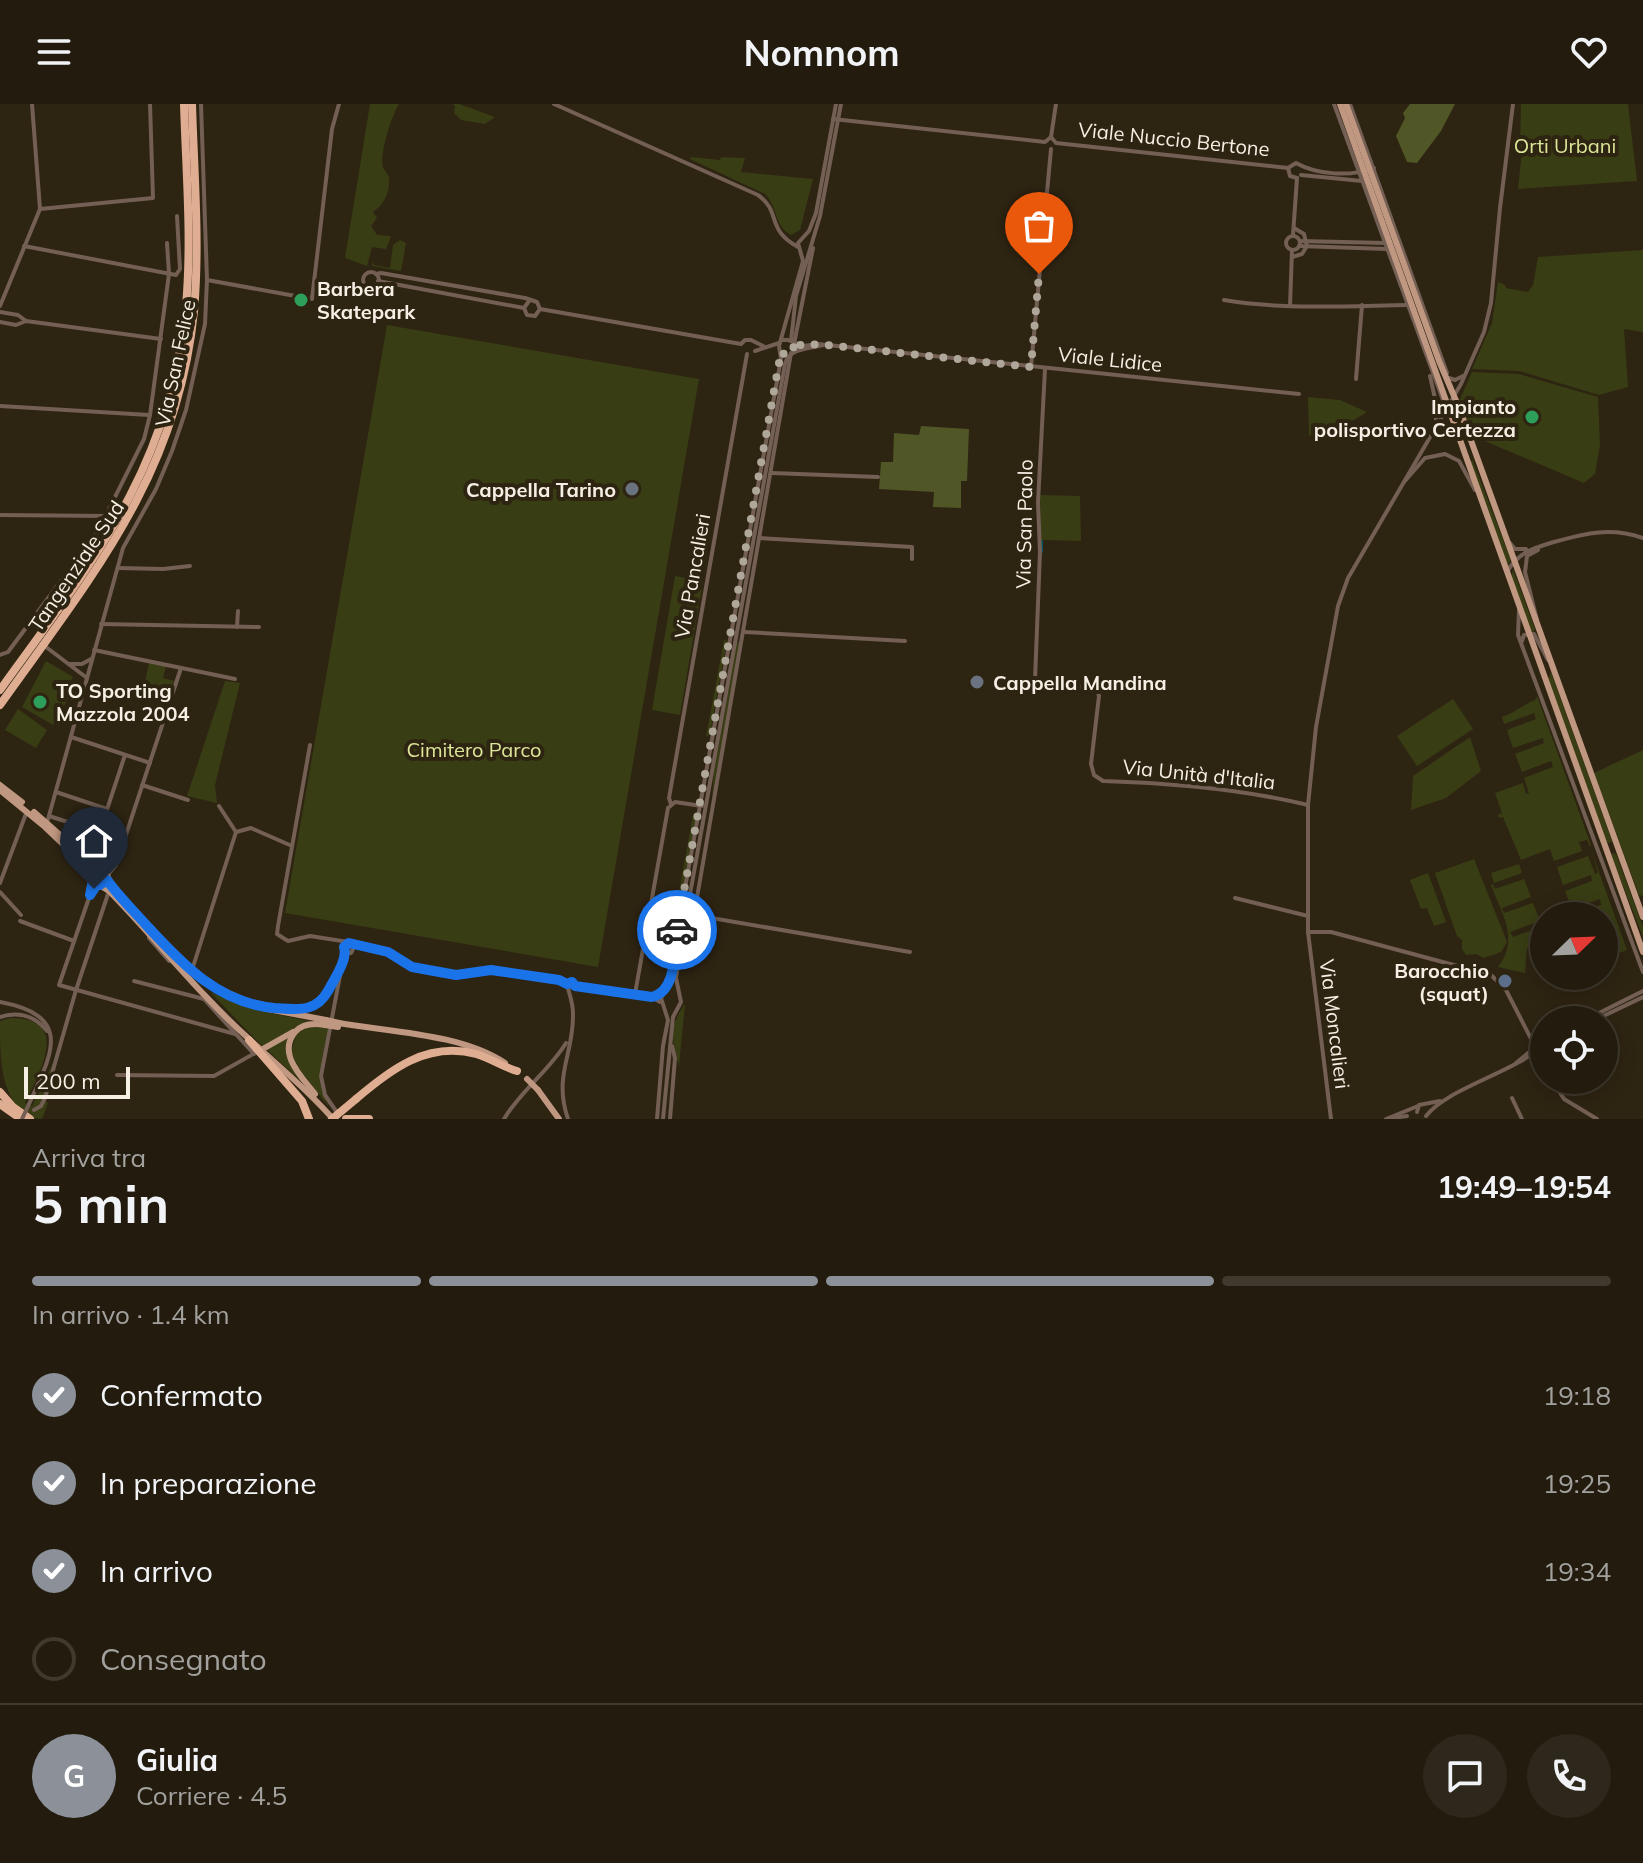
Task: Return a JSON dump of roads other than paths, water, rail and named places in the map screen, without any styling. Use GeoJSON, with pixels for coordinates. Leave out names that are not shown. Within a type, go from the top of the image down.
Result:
{"type":"FeatureCollection","features":[{"type":"Feature","properties":{"kind":"highway","name":"Tangenziale Sud"},"geometry":{"type":"LineString","coordinates":[[0,690],[114,528],[138,483],[165,413],[181,345],[187,289],[184,104]]}},
{"type":"Feature","properties":{"kind":"highway","name":"Tangenziale Sud"},"geometry":{"type":"LineString","coordinates":[[0,705],[121,532],[153,472],[172,419],[189,346],[195,296],[197,255],[192,104]]}},
{"type":"Feature","properties":{"kind":"highway"},"geometry":{"type":"LineString","coordinates":[[249,1040],[302,1101],[309,1119]]}},
{"type":"Feature","properties":{"kind":"highway"},"geometry":{"type":"LineString","coordinates":[[332,1119],[394,1068],[431,1053],[473,1053],[517,1071]]}},
{"type":"Feature","properties":{"kind":"highway"},"geometry":{"type":"LineString","coordinates":[[1,1096],[32,1114]]}},
{"type":"Feature","properties":{"kind":"highway"},"geometry":{"type":"LineString","coordinates":[[1,1096],[22,1119]]}},
{"type":"Feature","properties":{"kind":"highway"},"geometry":{"type":"LineString","coordinates":[[344,1119],[368,1119]]}},
{"type":"Feature","properties":{"kind":"main road"},"geometry":{"type":"LineString","coordinates":[[1345,104],[1446,407],[1643,952]]}},
{"type":"Feature","properties":{"kind":"main road"},"geometry":{"type":"LineString","coordinates":[[1367,171],[1479,463],[1643,917]]}},
{"type":"Feature","properties":{"kind":"main road"},"geometry":{"type":"LineString","coordinates":[[0,788],[100,878],[191,972],[231,996],[262,1008],[325,1023],[472,1047],[527,1079],[559,1119]]}},
{"type":"Feature","properties":{"kind":"main road"},"geometry":{"type":"LineString","coordinates":[[0,788],[48,820],[90,863],[109,891],[205,998],[249,1040]]}},
{"type":"Feature","properties":{"kind":"main road"},"geometry":{"type":"LineString","coordinates":[[1607,851],[1618,847]]}},
{"type":"Feature","properties":{"kind":"main road"},"geometry":{"type":"LineString","coordinates":[[325,1023],[311,1024],[297,1030],[258,1052],[325,1110]]}},
{"type":"Feature","properties":{"kind":"main road"},"geometry":{"type":"LineString","coordinates":[[297,1030],[289,1046],[290,1059],[332,1119]]}},
{"type":"Feature","properties":{"kind":"street"},"geometry":{"type":"LineString","coordinates":[[32,104],[40,209],[0,309],[26,321],[161,339]]}},
{"type":"Feature","properties":{"kind":"street"},"geometry":{"type":"LineString","coordinates":[[40,209],[153,198],[150,104]]}},
{"type":"Feature","properties":{"kind":"street","name":"Via San Felice"},"geometry":{"type":"LineString","coordinates":[[48,820],[123,548],[164,471],[186,410],[205,324],[207,280],[201,104]]}},
{"type":"Feature","properties":{"kind":"street"},"geometry":{"type":"LineString","coordinates":[[207,280],[312,299],[332,129],[339,104]]}},
{"type":"Feature","properties":{"kind":"street"},"geometry":{"type":"LineString","coordinates":[[554,104],[758,195],[769,205],[778,232],[787,241],[799,249],[812,246]]}},
{"type":"Feature","properties":{"kind":"street"},"geometry":{"type":"LineString","coordinates":[[757,538],[784,407],[795,311],[820,216],[838,104]]}},
{"type":"Feature","properties":{"kind":"street"},"geometry":{"type":"LineString","coordinates":[[1045,142],[1051,137],[1056,104]]}},
{"type":"Feature","properties":{"kind":"street"},"geometry":{"type":"LineString","coordinates":[[1334,104],[1367,171],[1453,395]]}},
{"type":"Feature","properties":{"kind":"street","name":"Via Moncalieri"},"geometry":{"type":"LineString","coordinates":[[1331,1119],[1308,932],[1311,759],[1341,597],[1357,560],[1465,375],[1482,338],[1490,310],[1513,104]]}},
{"type":"Feature","properties":{"kind":"street"},"geometry":{"type":"LineString","coordinates":[[836,120],[1045,142],[1051,149]]}},
{"type":"Feature","properties":{"kind":"street"},"geometry":{"type":"LineString","coordinates":[[657,1119],[668,1020],[664,992],[670,983],[703,806],[780,346],[803,261],[799,249],[816,213],[836,120]]}},
{"type":"Feature","properties":{"kind":"street"},"geometry":{"type":"LineString","coordinates":[[1031,367],[1051,149],[1056,143],[1051,137]]}},
{"type":"Feature","properties":{"kind":"street","name":"Viale Nuccio Bertone"},"geometry":{"type":"LineString","coordinates":[[1056,143],[1288,168],[1296,163],[1315,170],[1367,171]]}},
{"type":"Feature","properties":{"kind":"street"},"geometry":{"type":"LineString","coordinates":[[1292,250],[1287,248],[1285,241],[1293,235],[1301,166]]}},
{"type":"Feature","properties":{"kind":"street","name":"Viale Nuccio Bertone"},"geometry":{"type":"LineString","coordinates":[[1288,168],[1290,176],[1301,177],[1315,170]]}},
{"type":"Feature","properties":{"kind":"street"},"geometry":{"type":"LineString","coordinates":[[1367,171],[1362,181],[1446,407]]}},
{"type":"Feature","properties":{"kind":"street"},"geometry":{"type":"LineString","coordinates":[[1338,179],[1347,173]]}},
{"type":"Feature","properties":{"kind":"street"},"geometry":{"type":"LineString","coordinates":[[1301,177],[1362,181]]}},
{"type":"Feature","properties":{"kind":"street"},"geometry":{"type":"LineString","coordinates":[[24,246],[176,275],[180,272],[177,216]]}},
{"type":"Feature","properties":{"kind":"street"},"geometry":{"type":"LineString","coordinates":[[1294,228],[1302,232],[1307,244]]}},
{"type":"Feature","properties":{"kind":"street"},"geometry":{"type":"LineString","coordinates":[[1293,235],[1300,243],[1307,244],[1386,246]]}},
{"type":"Feature","properties":{"kind":"street"},"geometry":{"type":"LineString","coordinates":[[787,241],[802,238],[812,246]]}},
{"type":"Feature","properties":{"kind":"street"},"geometry":{"type":"LineString","coordinates":[[167,243],[169,274]]}},
{"type":"Feature","properties":{"kind":"street"},"geometry":{"type":"LineString","coordinates":[[1290,306],[1292,250],[1300,243]]}},
{"type":"Feature","properties":{"kind":"street"},"geometry":{"type":"LineString","coordinates":[[1292,257],[1299,255],[1307,244]]}},
{"type":"Feature","properties":{"kind":"street"},"geometry":{"type":"LineString","coordinates":[[378,281],[371,288],[363,282],[367,273],[381,273],[525,298],[536,302],[540,309]]}},
{"type":"Feature","properties":{"kind":"street","name":"Via San Felice"},"geometry":{"type":"LineString","coordinates":[[0,657],[8,652],[108,516],[137,457],[150,415],[169,274]]}},
{"type":"Feature","properties":{"kind":"street"},"geometry":{"type":"LineString","coordinates":[[376,274],[378,281]]}},
{"type":"Feature","properties":{"kind":"street"},"geometry":{"type":"LineString","coordinates":[[378,281],[524,308]]}},
{"type":"Feature","properties":{"kind":"street"},"geometry":{"type":"LineString","coordinates":[[1224,300],[1290,306],[1407,305]]}},
{"type":"Feature","properties":{"kind":"street"},"geometry":{"type":"LineString","coordinates":[[529,301],[524,308],[525,314],[532,317],[540,309]]}},
{"type":"Feature","properties":{"kind":"street"},"geometry":{"type":"LineString","coordinates":[[792,342],[798,319],[798,301]]}},
{"type":"Feature","properties":{"kind":"street"},"geometry":{"type":"LineString","coordinates":[[1356,379],[1362,305]]}},
{"type":"Feature","properties":{"kind":"street"},"geometry":{"type":"LineString","coordinates":[[540,309],[741,344],[747,339],[767,347]]}},
{"type":"Feature","properties":{"kind":"street"},"geometry":{"type":"LineString","coordinates":[[795,311],[798,319]]}},
{"type":"Feature","properties":{"kind":"street"},"geometry":{"type":"LineString","coordinates":[[0,322],[16,325],[26,321]]}},
{"type":"Feature","properties":{"kind":"street","name":"Viale Lidice"},"geometry":{"type":"LineString","coordinates":[[780,346],[792,342],[803,346],[823,345],[1299,394]]}},
{"type":"Feature","properties":{"kind":"street"},"geometry":{"type":"LineString","coordinates":[[741,344],[742,351],[747,354],[780,346],[791,353]]}},
{"type":"Feature","properties":{"kind":"street"},"geometry":{"type":"LineString","coordinates":[[755,344],[755,351]]}},
{"type":"Feature","properties":{"kind":"street","name":"Viale Lidice"},"geometry":{"type":"LineString","coordinates":[[791,353],[823,345]]}},
{"type":"Feature","properties":{"kind":"street"},"geometry":{"type":"LineString","coordinates":[[677,969],[685,963],[694,915],[780,392],[791,353]]}},
{"type":"Feature","properties":{"kind":"street","name":"Via Pancalieri"},"geometry":{"type":"LineString","coordinates":[[635,994],[666,814],[671,804],[669,798],[747,354]]}},
{"type":"Feature","properties":{"kind":"street"},"geometry":{"type":"LineString","coordinates":[[1429,365],[1436,425]]}},
{"type":"Feature","properties":{"kind":"street","name":"Via San Paolo"},"geometry":{"type":"LineString","coordinates":[[1035,680],[1040,552],[1038,502],[1045,369]]}},
{"type":"Feature","properties":{"kind":"street"},"geometry":{"type":"LineString","coordinates":[[1449,378],[1455,380],[1465,375]]}},
{"type":"Feature","properties":{"kind":"street"},"geometry":{"type":"LineString","coordinates":[[1434,391],[1446,407]]}},
{"type":"Feature","properties":{"kind":"street"},"geometry":{"type":"LineString","coordinates":[[780,392],[784,407]]}},
{"type":"Feature","properties":{"kind":"street"},"geometry":{"type":"LineString","coordinates":[[0,406],[150,415]]}},
{"type":"Feature","properties":{"kind":"street"},"geometry":{"type":"LineString","coordinates":[[1402,483],[1425,458],[1445,454],[1459,461],[1477,493]]}},
{"type":"Feature","properties":{"kind":"street"},"geometry":{"type":"LineString","coordinates":[[772,473],[878,477]]}},
{"type":"Feature","properties":{"kind":"street"},"geometry":{"type":"LineString","coordinates":[[0,515],[108,516]]}},
{"type":"Feature","properties":{"kind":"street"},"geometry":{"type":"LineString","coordinates":[[1503,530],[1518,550],[1555,542]]}},
{"type":"Feature","properties":{"kind":"street"},"geometry":{"type":"LineString","coordinates":[[1506,574],[1514,561],[1529,551],[1581,534],[1623,532],[1643,538]]}},
{"type":"Feature","properties":{"kind":"street"},"geometry":{"type":"LineString","coordinates":[[748,536],[912,547],[912,559]]}},
{"type":"Feature","properties":{"kind":"street"},"geometry":{"type":"LineString","coordinates":[[1538,626],[1525,563],[1529,554],[1555,542]]}},
{"type":"Feature","properties":{"kind":"street"},"geometry":{"type":"LineString","coordinates":[[118,568],[190,566]]}},
{"type":"Feature","properties":{"kind":"street"},"geometry":{"type":"LineString","coordinates":[[1519,610],[1517,629],[1643,972]]}},
{"type":"Feature","properties":{"kind":"street"},"geometry":{"type":"LineString","coordinates":[[237,627],[238,611]]}},
{"type":"Feature","properties":{"kind":"street"},"geometry":{"type":"LineString","coordinates":[[101,624],[259,627]]}},
{"type":"Feature","properties":{"kind":"street"},"geometry":{"type":"LineString","coordinates":[[23,631],[31,637]]}},
{"type":"Feature","properties":{"kind":"street"},"geometry":{"type":"LineString","coordinates":[[731,631],[905,641]]}},
{"type":"Feature","properties":{"kind":"street"},"geometry":{"type":"LineString","coordinates":[[703,806],[740,632]]}},
{"type":"Feature","properties":{"kind":"street"},"geometry":{"type":"LineString","coordinates":[[1522,643],[1522,637],[1528,633],[1537,637],[1552,665]]}},
{"type":"Feature","properties":{"kind":"street"},"geometry":{"type":"LineString","coordinates":[[46,647],[88,675]]}},
{"type":"Feature","properties":{"kind":"street"},"geometry":{"type":"LineString","coordinates":[[94,650],[235,679]]}},
{"type":"Feature","properties":{"kind":"street"},"geometry":{"type":"LineString","coordinates":[[69,664],[84,664],[92,657]]}},
{"type":"Feature","properties":{"kind":"street"},"geometry":{"type":"LineString","coordinates":[[181,668],[116,865],[100,878],[90,895],[59,985],[235,1034]]}},
{"type":"Feature","properties":{"kind":"street","name":"Via Unità d'Italia"},"geometry":{"type":"LineString","coordinates":[[1035,680],[1097,689],[1099,696],[1091,764],[1094,775],[1103,781],[1179,785],[1267,795],[1308,805]]}},
{"type":"Feature","properties":{"kind":"street"},"geometry":{"type":"LineString","coordinates":[[71,737],[150,763]]}},
{"type":"Feature","properties":{"kind":"street"},"geometry":{"type":"LineString","coordinates":[[310,745],[277,930],[280,938],[288,941],[310,936],[365,946],[388,952],[412,967],[460,975],[497,970],[559,980],[573,988],[652,997],[664,1006],[676,1008]]}},
{"type":"Feature","properties":{"kind":"street"},"geometry":{"type":"LineString","coordinates":[[90,863],[125,755]]}},
{"type":"Feature","properties":{"kind":"street"},"geometry":{"type":"LineString","coordinates":[[142,785],[188,800]]}},
{"type":"Feature","properties":{"kind":"street"},"geometry":{"type":"LineString","coordinates":[[56,792],[107,809]]}},
{"type":"Feature","properties":{"kind":"street"},"geometry":{"type":"LineString","coordinates":[[671,804],[713,806]]}},
{"type":"Feature","properties":{"kind":"street"},"geometry":{"type":"LineString","coordinates":[[219,806],[236,832]]}},
{"type":"Feature","properties":{"kind":"street"},"geometry":{"type":"LineString","coordinates":[[0,883],[27,811]]}},
{"type":"Feature","properties":{"kind":"street"},"geometry":{"type":"LineString","coordinates":[[48,820],[99,832]]}},
{"type":"Feature","properties":{"kind":"street"},"geometry":{"type":"LineString","coordinates":[[236,832],[251,828],[292,846]]}},
{"type":"Feature","properties":{"kind":"street"},"geometry":{"type":"LineString","coordinates":[[191,972],[236,832]]}},
{"type":"Feature","properties":{"kind":"street"},"geometry":{"type":"LineString","coordinates":[[32,1114],[45,1098],[109,891]]}},
{"type":"Feature","properties":{"kind":"street"},"geometry":{"type":"LineString","coordinates":[[0,892],[20,917],[74,941]]}},
{"type":"Feature","properties":{"kind":"street"},"geometry":{"type":"LineString","coordinates":[[1235,898],[1308,916]]}},
{"type":"Feature","properties":{"kind":"street"},"geometry":{"type":"LineString","coordinates":[[683,914],[910,952]]}},
{"type":"Feature","properties":{"kind":"street"},"geometry":{"type":"LineString","coordinates":[[663,1119],[670,1042],[676,1008],[681,1002],[677,992],[677,969],[683,914]]}},
{"type":"Feature","properties":{"kind":"street"},"geometry":{"type":"LineString","coordinates":[[1308,932],[1331,932],[1491,975],[1506,990],[1530,1036]]}},
{"type":"Feature","properties":{"kind":"street"},"geometry":{"type":"LineString","coordinates":[[346,952],[351,953],[349,945]]}},
{"type":"Feature","properties":{"kind":"street"},"geometry":{"type":"LineString","coordinates":[[344,1119],[325,1095],[321,1083],[342,965],[349,945]]}},
{"type":"Feature","properties":{"kind":"street"},"geometry":{"type":"LineString","coordinates":[[262,1008],[295,1011],[315,1005],[326,994],[342,965]]}},
{"type":"Feature","properties":{"kind":"street"},"geometry":{"type":"LineString","coordinates":[[117,1075],[214,1076],[258,1052],[235,1034],[205,998],[134,981]]}},
{"type":"Feature","properties":{"kind":"street"},"geometry":{"type":"LineString","coordinates":[[568,1119],[560,1089],[573,1014],[573,988]]}},
{"type":"Feature","properties":{"kind":"street"},"geometry":{"type":"LineString","coordinates":[[652,997],[670,989],[677,992]]}},
{"type":"Feature","properties":{"kind":"street"},"geometry":{"type":"LineString","coordinates":[[1616,1006],[1643,994]]}},
{"type":"Feature","properties":{"kind":"street"},"geometry":{"type":"LineString","coordinates":[[1618,1008],[1643,994]]}},
{"type":"Feature","properties":{"kind":"street"},"geometry":{"type":"LineString","coordinates":[[0,1004],[17,1005],[39,1016],[47,1026],[51,1040],[49,1060],[22,1119]]}},
{"type":"Feature","properties":{"kind":"street"},"geometry":{"type":"LineString","coordinates":[[0,1017],[17,1014],[34,1019],[45,1028],[51,1040]]}},
{"type":"Feature","properties":{"kind":"street"},"geometry":{"type":"LineString","coordinates":[[504,1119],[515,1101],[558,1056],[569,1038]]}},
{"type":"Feature","properties":{"kind":"street"},"geometry":{"type":"LineString","coordinates":[[670,1042],[675,1058],[670,1119]]}},
{"type":"Feature","properties":{"kind":"street"},"geometry":{"type":"LineString","coordinates":[[1417,1109],[1426,1117],[1429,1108],[1530,1054]]}},
{"type":"Feature","properties":{"kind":"street"},"geometry":{"type":"LineString","coordinates":[[1562,1094],[1568,1102],[1597,1119]]}},
{"type":"Feature","properties":{"kind":"street"},"geometry":{"type":"LineString","coordinates":[[1512,1098],[1522,1119]]}},
{"type":"Feature","properties":{"kind":"street"},"geometry":{"type":"LineString","coordinates":[[1399,1119],[1421,1104],[1429,1108]]}},
{"type":"Feature","properties":{"kind":"street"},"geometry":{"type":"LineString","coordinates":[[1387,1119],[1417,1109]]}},
{"type":"Feature","properties":{"kind":"street"},"geometry":{"type":"LineString","coordinates":[[1387,1119],[1407,1116]]}},
{"type":"Feature","properties":{"kind":"waterway"},"geometry":{"type":"LineString","coordinates":[[1042,541],[1042,552]]}},
{"type":"Feature","properties":{"kind":"place","name":"Barbera Skatepark"},"geometry":{"type":"Point","coordinates":[301,300]}},
{"type":"Feature","properties":{"kind":"place","name":"Impianto polisportivo Certezza"},"geometry":{"type":"Point","coordinates":[1532,417]}},
{"type":"Feature","properties":{"kind":"place","name":"Cappella Tarino"},"geometry":{"type":"Point","coordinates":[632,489]}},
{"type":"Feature","properties":{"kind":"place","name":"Cappella Mandina"},"geometry":{"type":"Point","coordinates":[977,682]}},
{"type":"Feature","properties":{"kind":"place","name":"TO Sporting Mazzola 2004"},"geometry":{"type":"Point","coordinates":[40,702]}},
{"type":"Feature","properties":{"kind":"place","name":"Barocchio (squat)"},"geometry":{"type":"Point","coordinates":[1505,981]}},
{"type":"Feature","properties":{"kind":"park label","name":"Orti Urbani"},"geometry":{"type":"Point","coordinates":[1565,145]}},
{"type":"Feature","properties":{"kind":"park label","name":"Cimitero Parco"},"geometry":{"type":"Point","coordinates":[474,749]}}]}
